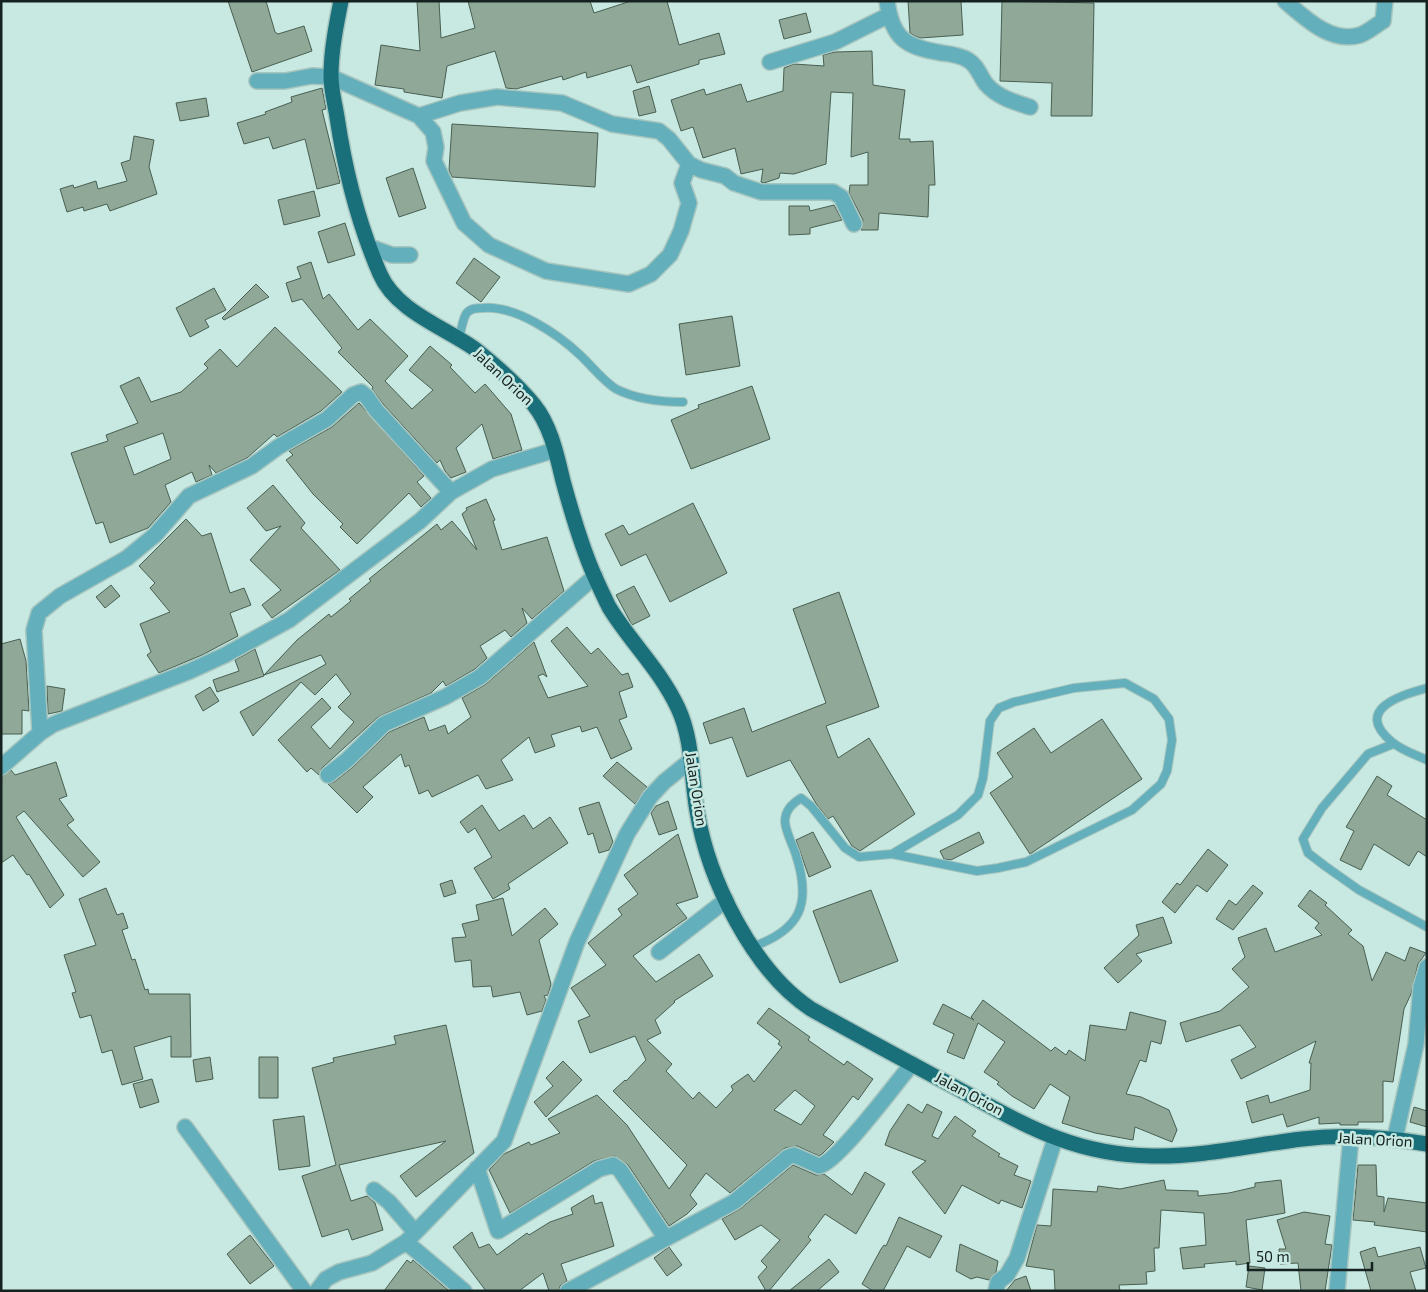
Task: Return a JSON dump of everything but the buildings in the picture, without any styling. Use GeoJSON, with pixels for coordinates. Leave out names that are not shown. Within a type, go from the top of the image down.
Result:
{"type":"FeatureCollection","features":[{"type":"Feature","properties":{"kind":"highway","name":"Jalan Orion"},"geometry":{"type":"LineString","coordinates":[[341,1],[334,38],[331,77],[341,147],[349,184],[381,278],[400,301],[475,350],[528,399],[542,418],[555,450],[581,545],[609,607],[661,675],[680,712],[691,760],[697,812],[726,900],[761,962],[803,1004],[1055,1139],[1089,1149],[1150,1156],[1198,1156],[1304,1139],[1395,1138],[1427,1144]]}},
{"type":"Feature","properties":{"kind":"street"},"geometry":{"type":"LineString","coordinates":[[1285,1],[1310,22],[1336,37],[1360,35],[1383,21],[1385,1]]}},
{"type":"Feature","properties":{"kind":"street"},"geometry":{"type":"LineString","coordinates":[[770,62],[835,42],[888,8],[896,32],[906,43],[918,49],[965,58],[972,63],[986,83],[997,94],[1030,107]]}},
{"type":"Feature","properties":{"kind":"street"},"geometry":{"type":"LineString","coordinates":[[257,81],[285,81],[312,76],[331,77],[419,116],[433,132],[436,147],[434,161],[464,224],[489,245],[546,271],[628,284],[651,274],[670,255],[682,231],[689,203],[682,183],[689,164]]}},
{"type":"Feature","properties":{"kind":"street"},"geometry":{"type":"LineString","coordinates":[[419,116],[460,103],[497,97],[562,103],[612,124],[659,131],[670,139],[689,164],[701,170],[725,176],[734,183],[761,192],[833,192],[841,197],[854,224]]}},
{"type":"Feature","properties":{"kind":"street"},"geometry":{"type":"LineString","coordinates":[[370,247],[392,255],[410,255]]}},
{"type":"Feature","properties":{"kind":"street"},"geometry":{"type":"LineString","coordinates":[[40,733],[34,630],[39,613],[60,596],[127,558],[155,534],[189,496],[252,466],[278,447],[327,419],[352,395],[361,392],[367,397],[376,410],[451,492]]}},
{"type":"Feature","properties":{"kind":"street"},"geometry":{"type":"LineString","coordinates":[[1,767],[40,733],[54,724],[190,671],[289,620],[420,521],[451,492],[492,469],[555,450]]}},
{"type":"Feature","properties":{"kind":"street"},"geometry":{"type":"LineString","coordinates":[[328,775],[348,760],[384,724],[445,697],[480,678],[595,576]]}},
{"type":"Feature","properties":{"kind":"street"},"geometry":{"type":"LineString","coordinates":[[317,1291],[326,1279],[339,1272],[372,1263],[411,1237],[504,1140],[577,942],[627,834],[650,797],[664,782],[691,760]]}},
{"type":"Feature","properties":{"kind":"street"},"geometry":{"type":"LineString","coordinates":[[659,952],[726,900]]}},
{"type":"Feature","properties":{"kind":"street"},"geometry":{"type":"LineString","coordinates":[[1395,1138],[1416,1044],[1421,987],[1427,967]]}},
{"type":"Feature","properties":{"kind":"street"},"geometry":{"type":"LineString","coordinates":[[578,1288],[665,1237],[734,1202],[788,1157],[794,1155],[819,1166],[823,1165],[838,1152],[912,1064]]}},
{"type":"Feature","properties":{"kind":"street"},"geometry":{"type":"LineString","coordinates":[[185,1126],[304,1291]]}},
{"type":"Feature","properties":{"kind":"street"},"geometry":{"type":"LineString","coordinates":[[1337,1291],[1351,1137]]}},
{"type":"Feature","properties":{"kind":"street"},"geometry":{"type":"LineString","coordinates":[[996,1291],[998,1282],[1006,1275],[1018,1258],[1055,1139]]}},
{"type":"Feature","properties":{"kind":"street"},"geometry":{"type":"LineString","coordinates":[[477,1168],[498,1231],[599,1169],[613,1165],[620,1170],[665,1237]]}},
{"type":"Feature","properties":{"kind":"street"},"geometry":{"type":"LineString","coordinates":[[374,1190],[389,1202],[411,1237],[464,1291]]}},
{"type":"Feature","properties":{"kind":"lane"},"geometry":{"type":"LineString","coordinates":[[459,339],[468,312],[472,309],[497,308],[521,315],[558,338],[580,354],[601,377],[626,394],[664,402],[683,402]]}},
{"type":"Feature","properties":{"kind":"lane"},"geometry":{"type":"LineString","coordinates":[[752,947],[774,939],[795,921],[799,914],[802,891],[800,874],[797,858],[785,824],[790,805],[801,798],[811,806],[845,848],[859,857],[892,854],[977,871],[1026,862],[1132,810],[1161,784],[1167,770],[1171,748],[1169,719],[1154,699],[1125,683],[1074,688],[1026,699],[999,708],[990,721],[983,778],[978,795],[958,815],[892,854]]}},
{"type":"Feature","properties":{"kind":"lane"},"geometry":{"type":"LineString","coordinates":[[1427,688],[1401,695],[1389,701],[1380,712],[1377,721],[1380,730],[1393,744],[1427,760]]}},
{"type":"Feature","properties":{"kind":"lane"},"geometry":{"type":"LineString","coordinates":[[1393,744],[1368,754],[1322,808],[1303,839],[1308,853],[1319,862],[1359,890],[1427,927]]}}]}
